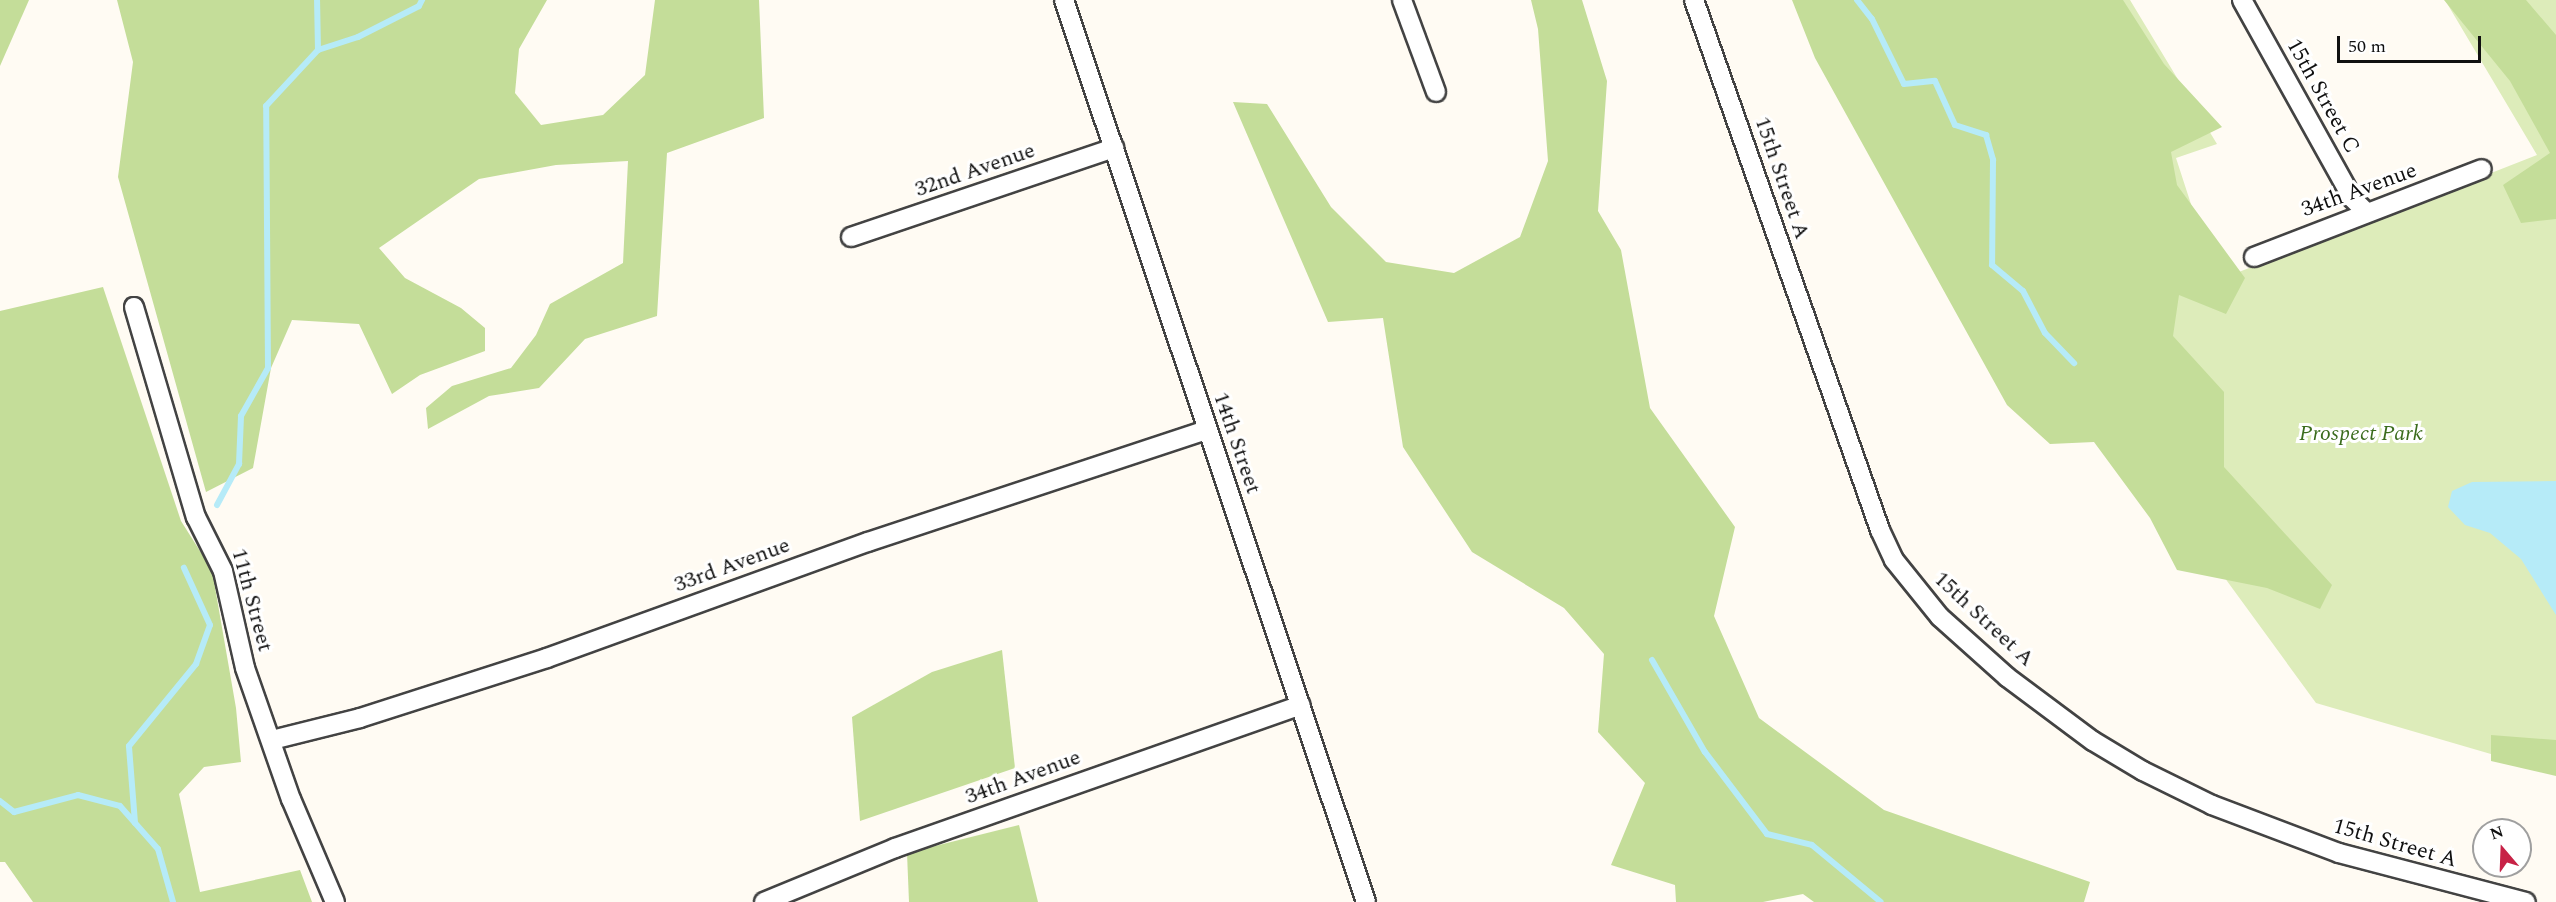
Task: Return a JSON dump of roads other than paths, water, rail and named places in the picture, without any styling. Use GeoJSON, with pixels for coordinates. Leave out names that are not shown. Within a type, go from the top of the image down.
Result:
{"type":"FeatureCollection","features":[{"type":"Feature","properties":{"kind":"street","name":"14th Street"},"geometry":{"type":"LineString","coordinates":[[1064,0],[1366,902]]}},
{"type":"Feature","properties":{"kind":"street"},"geometry":{"type":"LineString","coordinates":[[1402,0],[1436,92]]}},
{"type":"Feature","properties":{"kind":"street","name":"15th Street A"},"geometry":{"type":"LineString","coordinates":[[1694,0],[1880,530],[1894,560],[1940,617],[2046,708],[2162,781],[2244,819],[2339,853],[2526,902]]}},
{"type":"Feature","properties":{"kind":"street","name":"15th Street C"},"geometry":{"type":"LineString","coordinates":[[2242,0],[2352,198],[2366,213]]}},
{"type":"Feature","properties":{"kind":"street","name":"32nd Avenue"},"geometry":{"type":"LineString","coordinates":[[851,237],[1114,148]]}},
{"type":"Feature","properties":{"kind":"street","name":"34th Avenue"},"geometry":{"type":"LineString","coordinates":[[2254,257],[2482,169]]}},
{"type":"Feature","properties":{"kind":"street","name":"11th Street"},"geometry":{"type":"LineString","coordinates":[[134,307],[196,517],[223,571],[245,668],[291,799],[335,902]]}},
{"type":"Feature","properties":{"kind":"street","name":"33rd Avenue"},"geometry":{"type":"LineString","coordinates":[[272,740],[360,718],[547,658],[868,542],[1207,430]]}},
{"type":"Feature","properties":{"kind":"street","name":"34th Avenue"},"geometry":{"type":"LineString","coordinates":[[764,902],[895,848],[1301,705]]}},
{"type":"Feature","properties":{"kind":"water"},"geometry":{"type":"Polygon","coordinates":[[[2556,481],[2556,615],[2521,559],[2490,533],[2465,525],[2448,507],[2452,491],[2472,482],[2556,481]]]}},
{"type":"Feature","properties":{"kind":"waterway"},"geometry":{"type":"LineString","coordinates":[[217,505],[239,464],[241,416],[268,368],[266,106],[318,50],[317,0]]}},
{"type":"Feature","properties":{"kind":"waterway"},"geometry":{"type":"LineString","coordinates":[[318,50],[358,37],[419,6],[422,0]]}},
{"type":"Feature","properties":{"kind":"waterway"},"geometry":{"type":"LineString","coordinates":[[1857,0],[1872,19],[1904,84],[1935,81],[1955,125],[1986,135],[1993,160],[1992,265],[2023,291],[2045,333],[2074,363]]}},
{"type":"Feature","properties":{"kind":"waterway"},"geometry":{"type":"LineString","coordinates":[[135,823],[129,746],[196,664],[210,625],[184,568]]}},
{"type":"Feature","properties":{"kind":"waterway"},"geometry":{"type":"LineString","coordinates":[[1652,660],[1705,752],[1767,834],[1812,845],[1881,902]]}},
{"type":"Feature","properties":{"kind":"waterway"},"geometry":{"type":"LineString","coordinates":[[0,801],[14,812],[78,795],[120,806],[158,849],[173,902]]}},
{"type":"Feature","properties":{"kind":"park label","name":"Prospect Park"},"geometry":{"type":"Point","coordinates":[2361,434]}}]}
